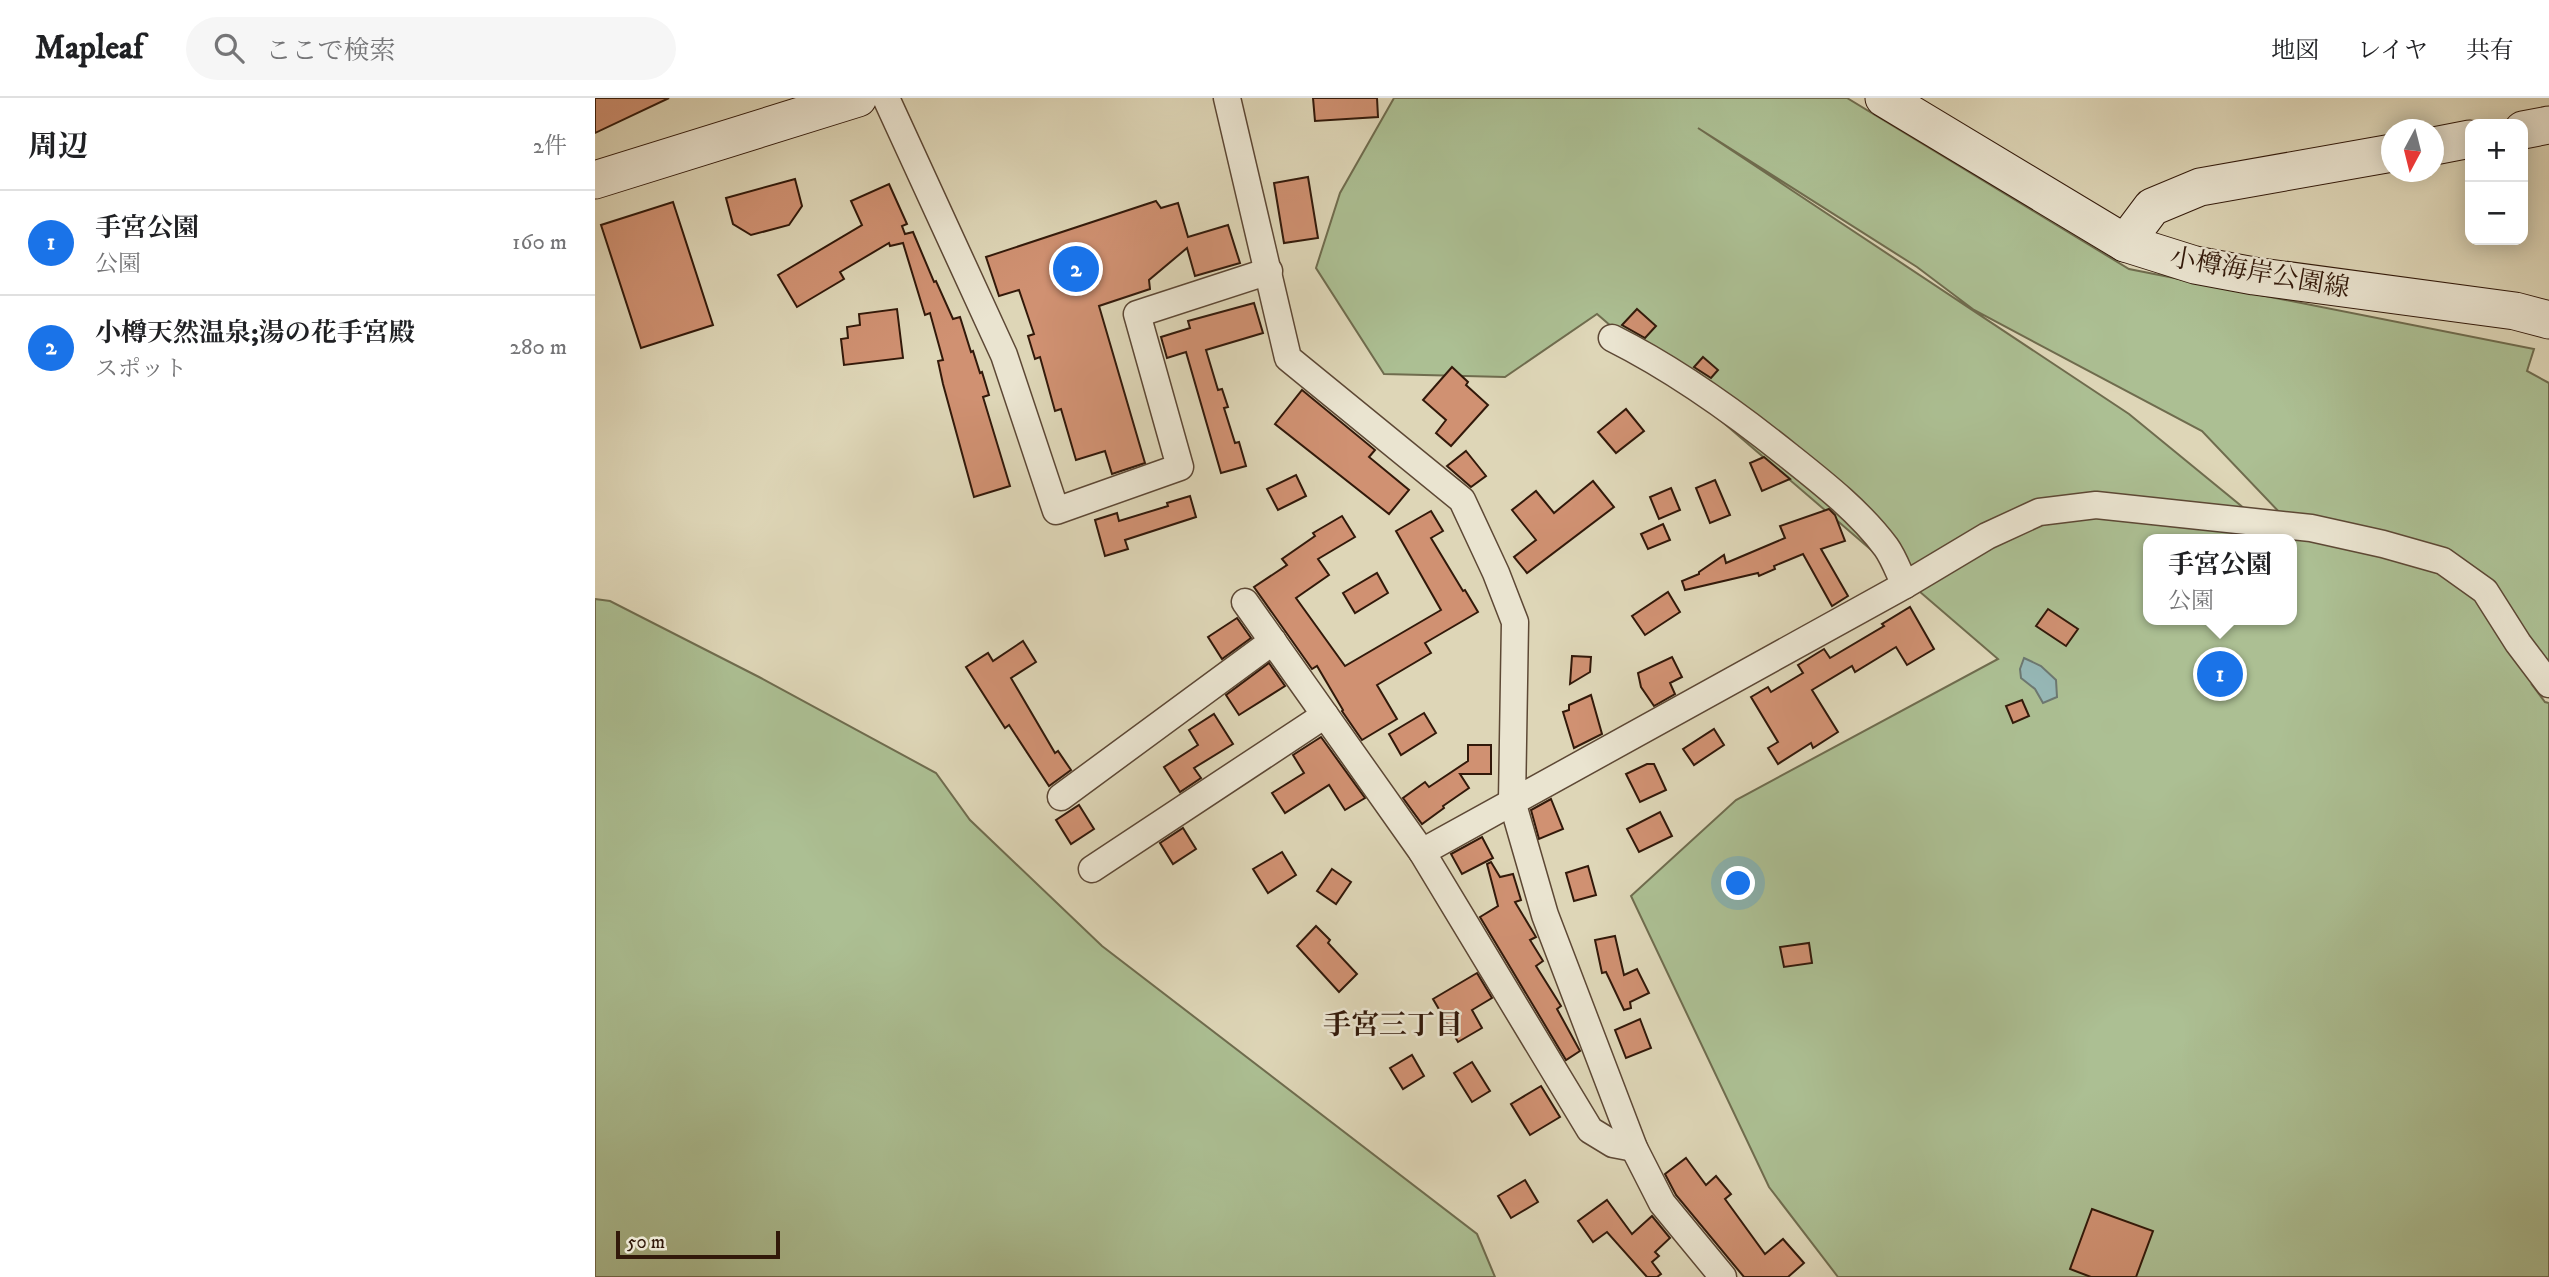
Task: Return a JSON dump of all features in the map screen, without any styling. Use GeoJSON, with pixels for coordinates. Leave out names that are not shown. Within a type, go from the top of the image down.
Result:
{"type":"FeatureCollection","features":[{"type":"Feature","properties":{"kind":"main road"},"geometry":{"type":"LineString","coordinates":[[595,180],[797,106],[858,98]]}},
{"type":"Feature","properties":{"kind":"main road","name":"小樽海岸公園線"},"geometry":{"type":"LineString","coordinates":[[1884,98],[2125,243],[2195,265],[2255,276],[2515,311],[2549,320]]}},
{"type":"Feature","properties":{"kind":"main road"},"geometry":{"type":"LineString","coordinates":[[2528,129],[2549,125]]}},
{"type":"Feature","properties":{"kind":"main road"},"geometry":{"type":"LineString","coordinates":[[2444,143],[2465,140]]}},
{"type":"Feature","properties":{"kind":"main road"},"geometry":{"type":"LineString","coordinates":[[2125,243],[2152,207],[2200,187],[2381,155]]}},
{"type":"Feature","properties":{"kind":"street"},"geometry":{"type":"LineString","coordinates":[[886,98],[1004,355],[1056,511],[1180,467],[1137,314],[1269,271]]}},
{"type":"Feature","properties":{"kind":"street"},"geometry":{"type":"LineString","coordinates":[[1227,98],[1288,358],[1462,500],[1490,561],[1515,621],[1512,801],[1545,915],[1634,1148],[1662,1203],[1723,1277]]}},
{"type":"Feature","properties":{"kind":"street"},"geometry":{"type":"LineString","coordinates":[[1612,338],[1657,360],[1741,418],[1819,479],[1872,529],[1888,550],[1905,585]]}},
{"type":"Feature","properties":{"kind":"street"},"geometry":{"type":"LineString","coordinates":[[1422,852],[1905,585],[1987,536],[2039,512],[2096,505],[2311,528],[2443,561],[2485,591],[2518,643],[2549,684]]}},
{"type":"Feature","properties":{"kind":"street"},"geometry":{"type":"LineString","coordinates":[[1245,602],[1422,852],[1590,1130],[1613,1144],[1634,1148]]}},
{"type":"Feature","properties":{"kind":"street"},"geometry":{"type":"LineString","coordinates":[[1061,797],[1273,641]]}},
{"type":"Feature","properties":{"kind":"street"},"geometry":{"type":"LineString","coordinates":[[1092,869],[1325,715]]}},
{"type":"Feature","properties":{"kind":"green space"},"geometry":{"type":"Polygon","coordinates":[[[1394,98],[1847,98],[2129,269],[2534,349],[2527,371],[2549,383],[2549,692],[2533,686],[2545,702],[2549,703],[2549,1277],[1838,1277],[1769,1187],[1631,896],[1736,800],[1998,659],[1597,314],[1505,377],[1384,374],[1316,268],[1340,193],[1394,98]],[[1698,128],[2129,414],[2267,527],[2294,534],[2143,534],[2143,625],[2297,625],[2297,535],[2302,536],[2202,431],[1974,310],[1917,267],[1698,128]]]}},
{"type":"Feature","properties":{"kind":"green space"},"geometry":{"type":"Polygon","coordinates":[[[595,599],[610,601],[759,677],[936,773],[970,820],[1102,946],[1477,1234],[1495,1277],[595,1277],[595,599]]]}},
{"type":"Feature","properties":{"kind":"water"},"geometry":{"type":"Polygon","coordinates":[[[2024,658],[2041,666],[2056,680],[2057,697],[2043,703],[2035,689],[2021,678],[2020,669],[2024,658]]]}},
{"type":"Feature","properties":{"kind":"building"},"geometry":{"type":"Polygon","coordinates":[[[595,98],[669,98],[595,133],[595,98]]]}},
{"type":"Feature","properties":{"kind":"building"},"geometry":{"type":"Polygon","coordinates":[[[1313,98],[1377,98],[1378,117],[1315,121],[1313,98]]]}},
{"type":"Feature","properties":{"kind":"building"},"geometry":{"type":"Polygon","coordinates":[[[1308,177],[1318,238],[1284,243],[1274,183],[1308,177]]]}},
{"type":"Feature","properties":{"kind":"building"},"geometry":{"type":"Polygon","coordinates":[[[795,179],[802,206],[789,225],[751,235],[733,224],[726,198],[795,179]]]}},
{"type":"Feature","properties":{"kind":"building"},"geometry":{"type":"Polygon","coordinates":[[[889,184],[907,224],[902,226],[905,234],[913,232],[953,319],[960,317],[989,395],[983,397],[1010,486],[974,497],[943,384],[938,361],[943,360],[930,313],[925,315],[903,243],[890,246],[889,243],[840,272],[844,279],[797,307],[778,275],[862,225],[851,201],[889,184]]]}},
{"type":"Feature","properties":{"kind":"building"},"geometry":{"type":"Polygon","coordinates":[[[1156,201],[1161,208],[1178,203],[1188,237],[1228,225],[1240,263],[1195,276],[1187,248],[1149,280],[1150,289],[1099,306],[1145,463],[1112,474],[1105,451],[1076,460],[1061,409],[1055,411],[1040,357],[1035,359],[1028,336],[1034,334],[1019,290],[999,296],[986,257],[1156,201]]]}},
{"type":"Feature","properties":{"kind":"building"},"geometry":{"type":"Polygon","coordinates":[[[673,202],[713,325],[641,348],[601,225],[673,202]]]}},
{"type":"Feature","properties":{"kind":"building"},"geometry":{"type":"Polygon","coordinates":[[[1254,303],[1263,333],[1206,350],[1218,390],[1222,389],[1228,407],[1224,408],[1235,443],[1239,442],[1246,466],[1221,473],[1186,352],[1167,358],[1161,337],[1190,328],[1188,321],[1254,303]]]}},
{"type":"Feature","properties":{"kind":"building"},"geometry":{"type":"Polygon","coordinates":[[[897,309],[903,358],[844,365],[841,339],[848,338],[847,327],[860,325],[859,314],[897,309]]]}},
{"type":"Feature","properties":{"kind":"building"},"geometry":{"type":"Polygon","coordinates":[[[1637,309],[1656,326],[1645,338],[1622,325],[1637,309]]]}},
{"type":"Feature","properties":{"kind":"building"},"geometry":{"type":"Polygon","coordinates":[[[1703,357],[1718,370],[1711,378],[1694,367],[1703,357]]]}},
{"type":"Feature","properties":{"kind":"building"},"geometry":{"type":"Polygon","coordinates":[[[1452,367],[1468,382],[1466,385],[1488,405],[1451,446],[1436,433],[1446,420],[1423,400],[1452,367]]]}},
{"type":"Feature","properties":{"kind":"building"},"geometry":{"type":"Polygon","coordinates":[[[1302,390],[1375,450],[1369,457],[1409,490],[1389,514],[1275,424],[1302,390]]]}},
{"type":"Feature","properties":{"kind":"building"},"geometry":{"type":"Polygon","coordinates":[[[1626,409],[1644,431],[1616,453],[1598,432],[1626,409]]]}},
{"type":"Feature","properties":{"kind":"building"},"geometry":{"type":"Polygon","coordinates":[[[1466,451],[1486,476],[1471,487],[1447,466],[1466,451]]]}},
{"type":"Feature","properties":{"kind":"building"},"geometry":{"type":"Polygon","coordinates":[[[1764,457],[1790,479],[1762,491],[1750,463],[1764,457]]]}},
{"type":"Feature","properties":{"kind":"building"},"geometry":{"type":"Polygon","coordinates":[[[1296,475],[1306,496],[1278,510],[1267,489],[1296,475]]]}},
{"type":"Feature","properties":{"kind":"building"},"geometry":{"type":"Polygon","coordinates":[[[1715,480],[1730,515],[1710,523],[1696,488],[1715,480]]]}},
{"type":"Feature","properties":{"kind":"building"},"geometry":{"type":"Polygon","coordinates":[[[1593,481],[1614,507],[1527,573],[1514,557],[1536,540],[1512,510],[1536,491],[1554,513],[1593,481]]]}},
{"type":"Feature","properties":{"kind":"building"},"geometry":{"type":"Polygon","coordinates":[[[1671,488],[1680,510],[1659,519],[1650,497],[1671,488]]]}},
{"type":"Feature","properties":{"kind":"building"},"geometry":{"type":"Polygon","coordinates":[[[1190,496],[1196,517],[1125,540],[1128,549],[1105,556],[1095,520],[1117,513],[1119,521],[1168,506],[1167,503],[1190,496]]]}},
{"type":"Feature","properties":{"kind":"building"},"geometry":{"type":"Polygon","coordinates":[[[1829,509],[1835,515],[1845,541],[1821,549],[1848,596],[1832,606],[1803,554],[1774,566],[1775,569],[1759,576],[1758,573],[1685,590],[1682,581],[1699,574],[1724,555],[1726,563],[1785,538],[1780,526],[1829,509]]]}},
{"type":"Feature","properties":{"kind":"building"},"geometry":{"type":"Polygon","coordinates":[[[1431,511],[1443,531],[1431,538],[1478,612],[1425,643],[1431,653],[1377,685],[1397,719],[1362,740],[1317,666],[1312,669],[1254,587],[1287,565],[1282,559],[1315,536],[1313,533],[1342,516],[1355,537],[1318,559],[1329,575],[1296,598],[1345,666],[1441,610],[1396,531],[1431,511]]]}},
{"type":"Feature","properties":{"kind":"building"},"geometry":{"type":"Polygon","coordinates":[[[1663,524],[1670,540],[1648,549],[1641,534],[1663,524]]]}},
{"type":"Feature","properties":{"kind":"building"},"geometry":{"type":"Polygon","coordinates":[[[1377,573],[1388,593],[1355,613],[1343,593],[1377,573]]]}},
{"type":"Feature","properties":{"kind":"building"},"geometry":{"type":"Polygon","coordinates":[[[1668,592],[1680,612],[1645,635],[1632,616],[1668,592]]]}},
{"type":"Feature","properties":{"kind":"building"},"geometry":{"type":"Polygon","coordinates":[[[1910,607],[1934,649],[1907,665],[1896,647],[1855,672],[1852,666],[1812,690],[1838,732],[1813,748],[1811,743],[1778,764],[1768,748],[1778,742],[1751,697],[1768,687],[1771,692],[1803,673],[1798,665],[1824,649],[1830,658],[1910,607]]]}},
{"type":"Feature","properties":{"kind":"building"},"geometry":{"type":"Polygon","coordinates":[[[2048,609],[2078,629],[2066,646],[2036,626],[2048,609]]]}},
{"type":"Feature","properties":{"kind":"building"},"geometry":{"type":"Polygon","coordinates":[[[1237,618],[1251,638],[1222,659],[1208,637],[1237,618]]]}},
{"type":"Feature","properties":{"kind":"building"},"geometry":{"type":"Polygon","coordinates":[[[1023,641],[1036,662],[1011,678],[1055,753],[1058,751],[1071,770],[1049,786],[1009,725],[1005,728],[966,667],[988,653],[993,661],[1023,641]]]}},
{"type":"Feature","properties":{"kind":"building"},"geometry":{"type":"Polygon","coordinates":[[[1572,656],[1591,657],[1590,672],[1570,684],[1572,656]]]}},
{"type":"Feature","properties":{"kind":"building"},"geometry":{"type":"Polygon","coordinates":[[[1672,657],[1682,677],[1670,683],[1675,694],[1654,706],[1641,687],[1638,673],[1672,657]]]}},
{"type":"Feature","properties":{"kind":"building"},"geometry":{"type":"Polygon","coordinates":[[[1269,663],[1285,686],[1239,715],[1226,695],[1269,663]]]}},
{"type":"Feature","properties":{"kind":"building"},"geometry":{"type":"Polygon","coordinates":[[[1591,695],[1602,734],[1574,748],[1563,712],[1569,710],[1569,705],[1591,695]]]}},
{"type":"Feature","properties":{"kind":"building"},"geometry":{"type":"Polygon","coordinates":[[[2022,700],[2029,716],[2013,723],[2006,706],[2022,700]]]}},
{"type":"Feature","properties":{"kind":"building"},"geometry":{"type":"Polygon","coordinates":[[[1424,713],[1436,733],[1401,755],[1389,734],[1424,713]]]}},
{"type":"Feature","properties":{"kind":"building"},"geometry":{"type":"Polygon","coordinates":[[[1214,714],[1233,744],[1194,768],[1201,778],[1180,792],[1164,767],[1198,745],[1189,730],[1214,714]]]}},
{"type":"Feature","properties":{"kind":"building"},"geometry":{"type":"Polygon","coordinates":[[[1714,729],[1724,745],[1694,765],[1683,749],[1714,729]]]}},
{"type":"Feature","properties":{"kind":"building"},"geometry":{"type":"Polygon","coordinates":[[[1321,737],[1365,798],[1345,810],[1329,785],[1285,813],[1272,793],[1304,773],[1293,755],[1321,737]]]}},
{"type":"Feature","properties":{"kind":"building"},"geometry":{"type":"Polygon","coordinates":[[[1468,745],[1491,745],[1491,774],[1460,774],[1469,788],[1422,824],[1403,798],[1425,782],[1429,787],[1468,761],[1468,745]]]}},
{"type":"Feature","properties":{"kind":"building"},"geometry":{"type":"Polygon","coordinates":[[[1647,764],[1654,764],[1666,790],[1640,802],[1626,774],[1647,764]]]}},
{"type":"Feature","properties":{"kind":"building"},"geometry":{"type":"Polygon","coordinates":[[[1551,799],[1563,829],[1539,839],[1531,810],[1551,799]]]}},
{"type":"Feature","properties":{"kind":"building"},"geometry":{"type":"Polygon","coordinates":[[[1079,805],[1094,829],[1071,844],[1056,820],[1079,805]]]}},
{"type":"Feature","properties":{"kind":"building"},"geometry":{"type":"Polygon","coordinates":[[[1660,812],[1672,836],[1639,852],[1627,829],[1660,812]]]}},
{"type":"Feature","properties":{"kind":"building"},"geometry":{"type":"Polygon","coordinates":[[[1183,828],[1196,849],[1173,864],[1160,843],[1183,828]]]}},
{"type":"Feature","properties":{"kind":"building"},"geometry":{"type":"Polygon","coordinates":[[[1482,837],[1493,858],[1462,874],[1451,854],[1482,837]]]}},
{"type":"Feature","properties":{"kind":"building"},"geometry":{"type":"Polygon","coordinates":[[[1282,852],[1296,875],[1268,893],[1253,869],[1282,852]]]}},
{"type":"Feature","properties":{"kind":"building"},"geometry":{"type":"Polygon","coordinates":[[[1491,862],[1500,877],[1513,874],[1521,900],[1515,902],[1536,937],[1530,940],[1543,961],[1536,966],[1561,1006],[1557,1009],[1580,1051],[1566,1060],[1480,917],[1498,906],[1487,864],[1491,862]]]}},
{"type":"Feature","properties":{"kind":"building"},"geometry":{"type":"Polygon","coordinates":[[[1588,866],[1596,895],[1574,901],[1566,873],[1588,866]]]}},
{"type":"Feature","properties":{"kind":"building"},"geometry":{"type":"Polygon","coordinates":[[[1332,869],[1351,882],[1336,904],[1317,891],[1332,869]]]}},
{"type":"Feature","properties":{"kind":"building"},"geometry":{"type":"Polygon","coordinates":[[[1316,926],[1357,974],[1339,992],[1297,946],[1316,926]]]}},
{"type":"Feature","properties":{"kind":"building"},"geometry":{"type":"Polygon","coordinates":[[[1615,936],[1624,975],[1637,969],[1649,993],[1630,1002],[1631,1008],[1624,1010],[1606,972],[1602,973],[1595,940],[1615,936]]]}},
{"type":"Feature","properties":{"kind":"building"},"geometry":{"type":"Polygon","coordinates":[[[1809,943],[1812,963],[1784,967],[1780,947],[1809,943]]]}},
{"type":"Feature","properties":{"kind":"building"},"geometry":{"type":"Polygon","coordinates":[[[1477,973],[1492,998],[1472,1010],[1482,1028],[1458,1042],[1433,999],[1477,973]]]}},
{"type":"Feature","properties":{"kind":"building"},"geometry":{"type":"Polygon","coordinates":[[[1640,1019],[1651,1048],[1626,1058],[1615,1030],[1640,1019]]]}},
{"type":"Feature","properties":{"kind":"building"},"geometry":{"type":"Polygon","coordinates":[[[1412,1055],[1424,1076],[1403,1089],[1390,1068],[1412,1055]]]}},
{"type":"Feature","properties":{"kind":"building"},"geometry":{"type":"Polygon","coordinates":[[[1472,1062],[1490,1091],[1472,1102],[1454,1073],[1472,1062]]]}},
{"type":"Feature","properties":{"kind":"building"},"geometry":{"type":"Polygon","coordinates":[[[1541,1086],[1560,1117],[1530,1135],[1511,1104],[1541,1086]]]}},
{"type":"Feature","properties":{"kind":"building"},"geometry":{"type":"Polygon","coordinates":[[[1686,1158],[1706,1185],[1716,1176],[1731,1194],[1725,1199],[1765,1254],[1783,1239],[1804,1263],[1788,1277],[1744,1277],[1676,1195],[1665,1174],[1686,1158]]]}},
{"type":"Feature","properties":{"kind":"building"},"geometry":{"type":"Polygon","coordinates":[[[1525,1180],[1538,1202],[1511,1218],[1498,1196],[1525,1180]]]}},
{"type":"Feature","properties":{"kind":"building"},"geometry":{"type":"Polygon","coordinates":[[[1607,1200],[1632,1234],[1652,1216],[1670,1238],[1655,1252],[1659,1256],[1652,1262],[1661,1274],[1657,1277],[1647,1277],[1607,1232],[1593,1242],[1578,1221],[1607,1200]]]}},
{"type":"Feature","properties":{"kind":"building"},"geometry":{"type":"Polygon","coordinates":[[[2092,1209],[2153,1231],[2136,1277],[2091,1277],[2070,1269],[2092,1209]]]}},
{"type":"Feature","properties":{"kind":"place","name":"小樽天然温泉;湯の花手宮殿"},"geometry":{"type":"Point","coordinates":[1076,269]}},
{"type":"Feature","properties":{"kind":"place","name":"手宮公園"},"geometry":{"type":"Point","coordinates":[2220,674]}},
{"type":"Feature","properties":{"kind":"district","name":"手宮三丁目"},"geometry":{"type":"Point","coordinates":[1393,1024]}}]}
